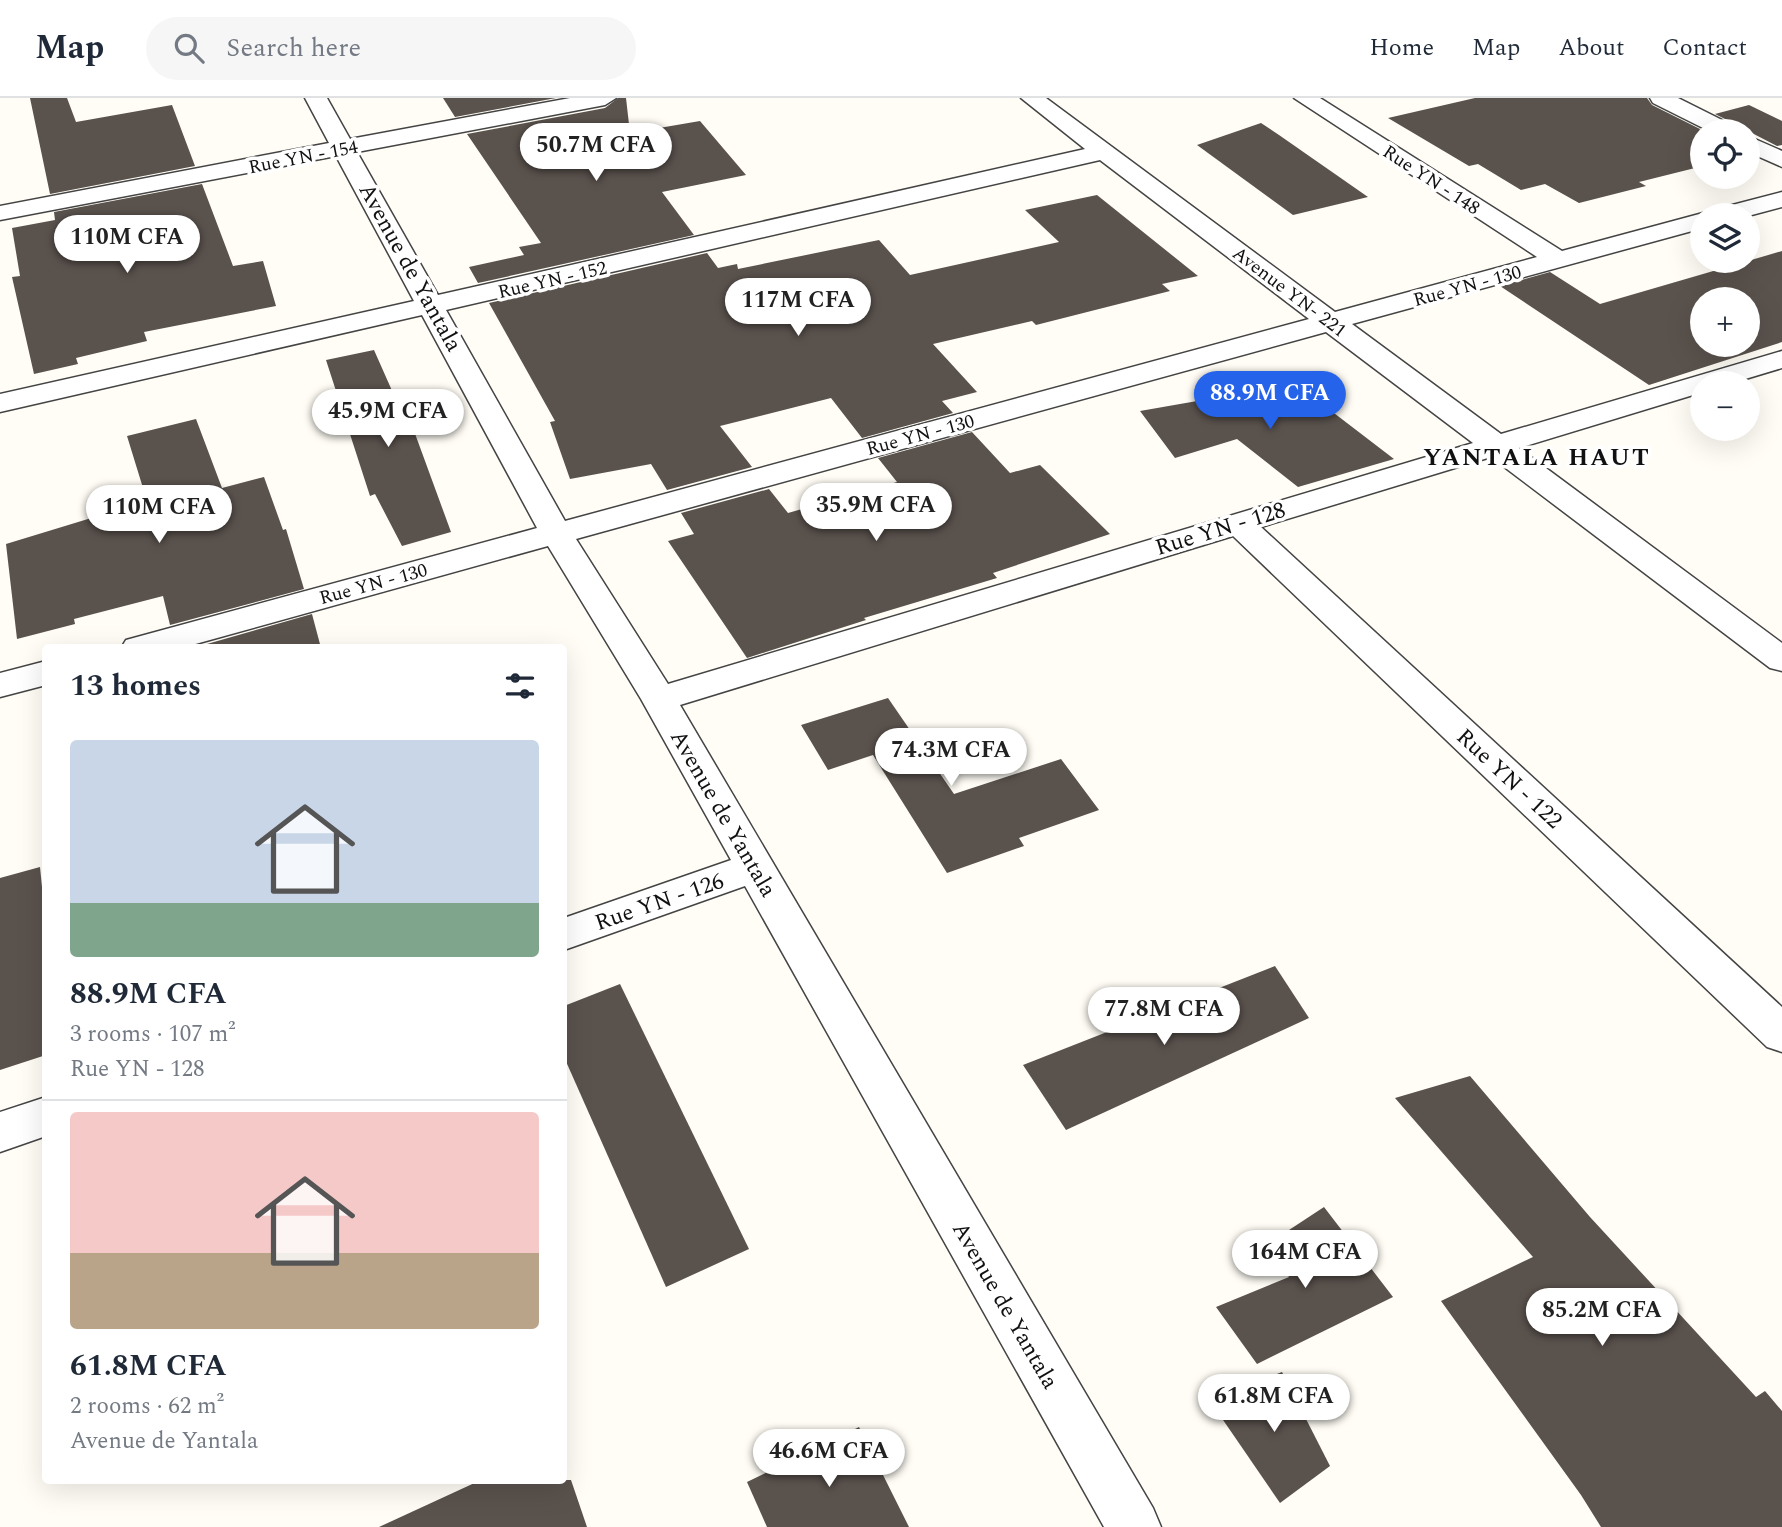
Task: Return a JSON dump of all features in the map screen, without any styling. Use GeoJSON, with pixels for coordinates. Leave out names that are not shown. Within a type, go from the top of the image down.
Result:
{"type":"FeatureCollection","features":[{"type":"Feature","properties":{"kind":"street","name":"Avenue de Yantala"},"geometry":{"type":"LineString","coordinates":[[316,98],[556,533],[659,699],[1134,1527]]}},
{"type":"Feature","properties":{"kind":"street","name":"Rue YN - 154"},"geometry":{"type":"LineString","coordinates":[[0,213],[605,98]]}},
{"type":"Feature","properties":{"kind":"street","name":"Avenue YN- 221"},"geometry":{"type":"LineString","coordinates":[[1032,98],[1782,660]]}},
{"type":"Feature","properties":{"kind":"street","name":"Rue YN - 148"},"geometry":{"type":"LineString","coordinates":[[1306,98],[1559,260]]}},
{"type":"Feature","properties":{"kind":"street"},"geometry":{"type":"LineString","coordinates":[[1661,98],[1702,119]]}},
{"type":"Feature","properties":{"kind":"street"},"geometry":{"type":"LineString","coordinates":[[1760,149],[1782,160]]}},
{"type":"Feature","properties":{"kind":"street","name":"Rue YN - 152"},"geometry":{"type":"LineString","coordinates":[[0,403],[1104,152]]}},
{"type":"Feature","properties":{"kind":"street"},"geometry":{"type":"LineString","coordinates":[[1760,205],[1782,199]]}},
{"type":"Feature","properties":{"kind":"street","name":"Rue YN - 130"},"geometry":{"type":"LineString","coordinates":[[153,644],[1690,224]]}},
{"type":"Feature","properties":{"kind":"street","name":"Rue YN - 128"},"geometry":{"type":"LineString","coordinates":[[659,699],[1782,359]]}},
{"type":"Feature","properties":{"kind":"street","name":"Rue YN - 122"},"geometry":{"type":"LineString","coordinates":[[1238,523],[1782,1034]]}},
{"type":"Feature","properties":{"kind":"street"},"geometry":{"type":"LineString","coordinates":[[0,685],[42,674]]}},
{"type":"Feature","properties":{"kind":"street","name":"Rue YN - 126"},"geometry":{"type":"LineString","coordinates":[[567,933],[755,867]]}},
{"type":"Feature","properties":{"kind":"street"},"geometry":{"type":"LineString","coordinates":[[0,1132],[42,1117]]}},
{"type":"Feature","properties":{"kind":"building"},"geometry":{"type":"Polygon","coordinates":[[[30,98],[67,98],[76,122],[172,105],[195,166],[50,194],[30,98]]]}},
{"type":"Feature","properties":{"kind":"building"},"geometry":{"type":"Polygon","coordinates":[[[443,98],[556,98],[455,117],[443,98]]]}},
{"type":"Feature","properties":{"kind":"building"},"geometry":{"type":"Polygon","coordinates":[[[618,98],[626,98],[630,133],[700,121],[746,175],[662,192],[694,235],[478,283],[469,267],[524,255],[519,247],[541,243],[467,134],[605,108],[618,98]]]}},
{"type":"Feature","properties":{"kind":"building"},"geometry":{"type":"Polygon","coordinates":[[[1475,98],[1647,98],[1652,105],[1690,124],[1690,169],[1639,182],[1646,186],[1579,203],[1545,184],[1521,190],[1478,164],[1469,166],[1388,118],[1475,98]]]}},
{"type":"Feature","properties":{"kind":"building"},"geometry":{"type":"Polygon","coordinates":[[[1749,105],[1782,121],[1782,145],[1777,146],[1760,137],[1760,119],[1725,119],[1715,114],[1749,105]]]}},
{"type":"Feature","properties":{"kind":"building"},"geometry":{"type":"Polygon","coordinates":[[[1261,123],[1368,197],[1293,215],[1197,145],[1261,123]]]}},
{"type":"Feature","properties":{"kind":"building"},"geometry":{"type":"Polygon","coordinates":[[[202,184],[233,266],[263,261],[276,306],[144,332],[147,341],[76,358],[78,364],[34,374],[12,277],[20,276],[12,228],[55,220],[54,212],[202,184]]]}},
{"type":"Feature","properties":{"kind":"building"},"geometry":{"type":"Polygon","coordinates":[[[1097,195],[1198,276],[1162,284],[1170,291],[1036,325],[1032,321],[933,344],[977,392],[942,401],[953,413],[862,438],[831,398],[720,426],[752,467],[667,490],[651,464],[570,479],[550,422],[555,421],[489,303],[707,253],[718,268],[737,264],[738,269],[879,240],[910,275],[1059,242],[1025,210],[1097,195]]]}},
{"type":"Feature","properties":{"kind":"building"},"geometry":{"type":"Polygon","coordinates":[[[1782,251],[1782,342],[1760,349],[1760,287],[1690,287],[1690,357],[1736,357],[1649,385],[1500,286],[1550,272],[1600,304],[1706,273],[1760,273],[1760,257],[1782,251]]]}},
{"type":"Feature","properties":{"kind":"building"},"geometry":{"type":"Polygon","coordinates":[[[374,350],[401,411],[406,409],[451,532],[402,546],[375,494],[370,496],[326,360],[374,350]]]}},
{"type":"Feature","properties":{"kind":"building"},"geometry":{"type":"Polygon","coordinates":[[[1283,374],[1394,459],[1298,487],[1237,439],[1175,458],[1140,411],[1243,393],[1237,388],[1283,374]]]}},
{"type":"Feature","properties":{"kind":"building"},"geometry":{"type":"Polygon","coordinates":[[[196,419],[222,488],[264,477],[283,530],[286,529],[304,589],[170,625],[163,596],[74,619],[75,624],[17,639],[6,544],[147,501],[127,436],[196,419]]]}},
{"type":"Feature","properties":{"kind":"building"},"geometry":{"type":"Polygon","coordinates":[[[972,432],[1010,473],[1040,465],[1110,534],[993,573],[997,578],[864,618],[866,620],[747,658],[668,541],[694,534],[681,513],[769,489],[788,513],[897,482],[878,458],[972,432]]]}},
{"type":"Feature","properties":{"kind":"building"},"geometry":{"type":"Polygon","coordinates":[[[312,614],[320,644],[207,644],[312,614]]]}},
{"type":"Feature","properties":{"kind":"building"},"geometry":{"type":"Polygon","coordinates":[[[888,698],[954,794],[1061,759],[1099,810],[1019,838],[1024,846],[947,873],[873,755],[828,770],[801,725],[888,698]]]}},
{"type":"Feature","properties":{"kind":"building"},"geometry":{"type":"Polygon","coordinates":[[[40,867],[42,1056],[0,1070],[0,878],[40,867]]]}},
{"type":"Feature","properties":{"kind":"building"},"geometry":{"type":"Polygon","coordinates":[[[1275,966],[1309,1018],[1066,1130],[1023,1065],[1275,966]]]}},
{"type":"Feature","properties":{"kind":"building"},"geometry":{"type":"Polygon","coordinates":[[[620,984],[749,1249],[666,1287],[567,1064],[567,1005],[620,984]]]}},
{"type":"Feature","properties":{"kind":"building"},"geometry":{"type":"Polygon","coordinates":[[[1470,1076],[1590,1217],[1756,1397],[1765,1391],[1782,1411],[1782,1527],[1601,1527],[1581,1495],[1441,1301],[1533,1257],[1395,1098],[1470,1076]]]}},
{"type":"Feature","properties":{"kind":"building"},"geometry":{"type":"Polygon","coordinates":[[[1324,1207],[1393,1297],[1257,1364],[1216,1307],[1289,1277],[1266,1245],[1324,1207]]]}},
{"type":"Feature","properties":{"kind":"building"},"geometry":{"type":"Polygon","coordinates":[[[1282,1372],[1330,1466],[1280,1503],[1210,1401],[1282,1372]]]}},
{"type":"Feature","properties":{"kind":"building"},"geometry":{"type":"Polygon","coordinates":[[[859,1427],[909,1527],[767,1527],[747,1482],[859,1427]]]}},
{"type":"Feature","properties":{"kind":"building"},"geometry":{"type":"Polygon","coordinates":[[[567,1480],[571,1480],[587,1527],[379,1527],[472,1484],[567,1484],[567,1480]]]}},
{"type":"Feature","properties":{"kind":"district","name":"YANTALA HAUT"},"geometry":{"type":"Point","coordinates":[1537,457]}}]}
